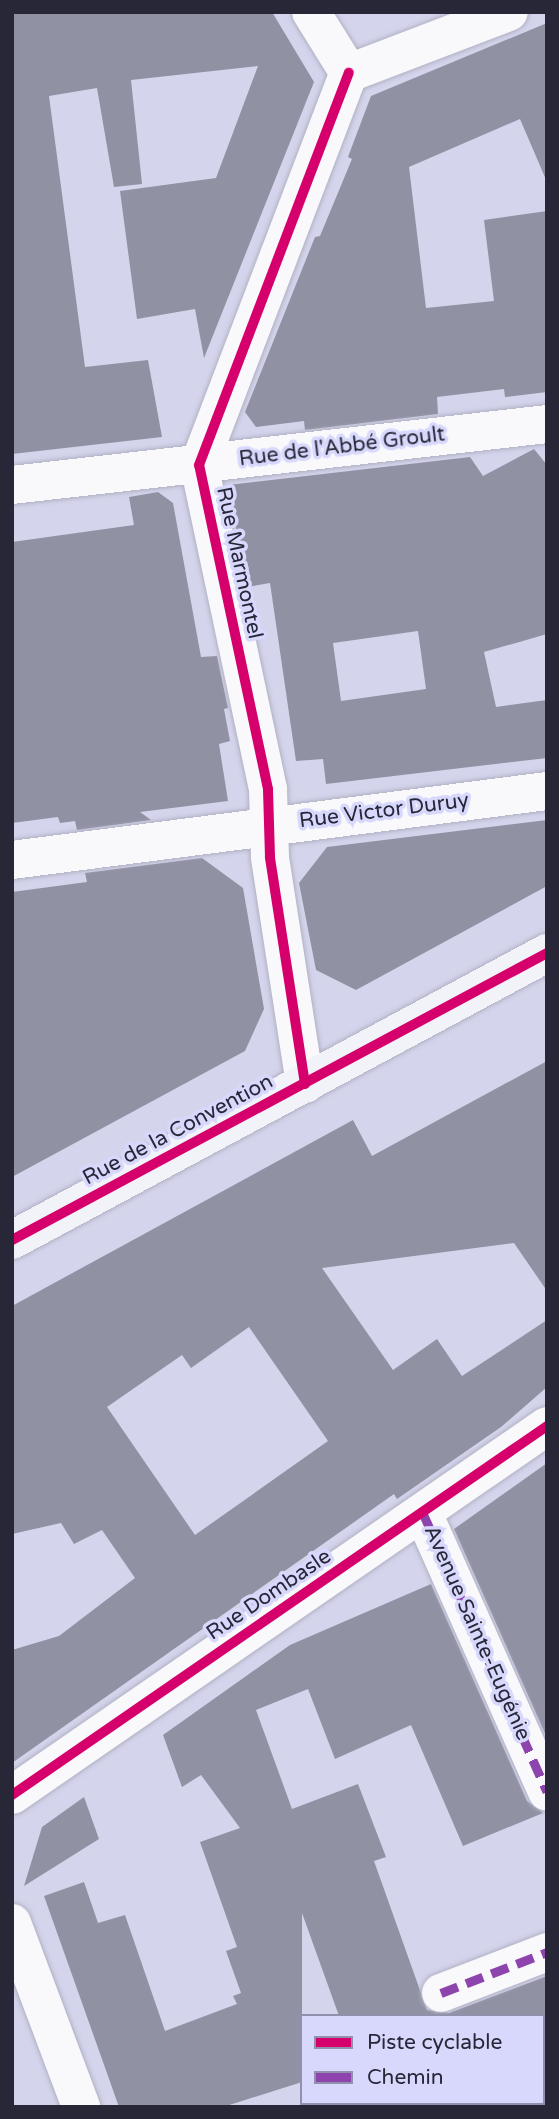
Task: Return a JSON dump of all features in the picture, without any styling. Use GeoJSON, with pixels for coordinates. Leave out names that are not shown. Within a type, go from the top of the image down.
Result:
{"type":"FeatureCollection","features":[{"type":"Feature","properties":{"kind":"main road","name":"Rue de la Convention"},"geometry":{"type":"LineString","coordinates":[[12,1240],[547,953]]}},
{"type":"Feature","properties":{"kind":"street"},"geometry":{"type":"LineString","coordinates":[[311,12],[349,73],[509,12]]}},
{"type":"Feature","properties":{"kind":"street","name":"Rue Marmontel"},"geometry":{"type":"LineString","coordinates":[[304,1084],[267,826],[268,789],[199,465],[349,73]]}},
{"type":"Feature","properties":{"kind":"street","name":"Rue de l'Abbé Groult"},"geometry":{"type":"LineString","coordinates":[[12,485],[547,424]]}},
{"type":"Feature","properties":{"kind":"street","name":"Rue Victor Duruy"},"geometry":{"type":"LineString","coordinates":[[12,860],[547,791]]}},
{"type":"Feature","properties":{"kind":"street","name":"Rue Dombasle"},"geometry":{"type":"LineString","coordinates":[[12,1795],[547,1426]]}},
{"type":"Feature","properties":{"kind":"street","name":"Avenue Sainte-Eugénie"},"geometry":{"type":"LineString","coordinates":[[423,1513],[547,1792]]}},
{"type":"Feature","properties":{"kind":"street"},"geometry":{"type":"LineString","coordinates":[[12,1923],[81,2107]]}},
{"type":"Feature","properties":{"kind":"street"},"geometry":{"type":"LineString","coordinates":[[442,1993],[547,1952]]}},
{"type":"Feature","properties":{"kind":"building"},"geometry":{"type":"Polygon","coordinates":[[[12,12],[272,12],[314,82],[204,358],[195,309],[137,319],[120,191],[216,178],[258,66],[131,80],[142,184],[114,187],[97,88],[49,96],[85,367],[148,360],[162,437],[12,454],[12,12]]]}},
{"type":"Feature","properties":{"kind":"building"},"geometry":{"type":"Polygon","coordinates":[[[547,23],[547,182],[520,119],[409,167],[426,308],[494,301],[484,220],[547,211],[547,392],[505,397],[504,389],[437,397],[438,414],[305,430],[304,421],[256,427],[245,412],[315,237],[320,236],[352,159],[348,157],[371,96],[547,23]]]}},
{"type":"Feature","properties":{"kind":"building"},"geometry":{"type":"Polygon","coordinates":[[[534,449],[547,465],[547,634],[484,652],[496,707],[547,700],[547,758],[326,784],[323,759],[296,761],[270,583],[247,587],[228,485],[470,457],[483,476],[534,449]],[[418,631],[333,643],[341,701],[426,689],[418,631]]]}},
{"type":"Feature","properties":{"kind":"building"},"geometry":{"type":"Polygon","coordinates":[[[158,492],[173,503],[201,657],[217,656],[228,708],[224,709],[230,741],[219,744],[228,801],[140,812],[151,820],[77,830],[75,821],[60,823],[58,817],[12,823],[12,542],[134,525],[129,497],[158,492]]]}},
{"type":"Feature","properties":{"kind":"building"},"geometry":{"type":"Polygon","coordinates":[[[547,820],[547,886],[356,990],[316,970],[299,883],[327,847],[547,820]]]}},
{"type":"Feature","properties":{"kind":"building"},"geometry":{"type":"Polygon","coordinates":[[[202,858],[243,888],[264,1009],[245,1051],[12,1177],[12,892],[87,882],[85,873],[202,858]]]}},
{"type":"Feature","properties":{"kind":"building"},"geometry":{"type":"Polygon","coordinates":[[[547,1061],[547,1291],[514,1243],[322,1268],[393,1370],[437,1339],[462,1376],[547,1320],[547,1387],[501,1427],[397,1499],[394,1494],[12,1763],[12,1650],[59,1636],[135,1578],[102,1530],[74,1544],[61,1523],[12,1534],[12,1306],[353,1120],[372,1156],[547,1061]],[[249,1327],[191,1368],[182,1355],[107,1407],[195,1535],[328,1441],[249,1327]]]}},
{"type":"Feature","properties":{"kind":"building"},"geometry":{"type":"Polygon","coordinates":[[[547,1463],[547,1738],[454,1529],[547,1463]]]}},
{"type":"Feature","properties":{"kind":"building"},"geometry":{"type":"Polygon","coordinates":[[[431,1584],[527,1801],[543,1813],[463,1846],[411,1725],[335,1759],[308,1689],[256,1710],[292,1809],[358,1784],[386,1857],[374,1861],[427,2010],[449,2013],[547,1976],[547,2016],[338,2014],[302,1913],[300,2083],[223,2107],[119,2107],[44,1896],[84,1882],[98,1923],[125,1915],[165,2031],[237,2004],[233,1996],[241,1993],[226,1951],[237,1947],[200,1842],[240,1828],[201,1775],[182,1787],[163,1735],[290,1645],[431,1584]]]}},
{"type":"Feature","properties":{"kind":"building"},"geometry":{"type":"Polygon","coordinates":[[[84,1797],[99,1839],[24,1886],[42,1827],[84,1797]]]}},
{"type":"Feature","properties":{"kind":"marked path"},"geometry":{"type":"LineString","coordinates":[[423,1513],[547,1792]]}},
{"type":"Feature","properties":{"kind":"marked path"},"geometry":{"type":"LineString","coordinates":[[441,1993],[547,1952]]}},
{"type":"Feature","properties":{"kind":"cycle path"},"geometry":{"type":"LineString","coordinates":[[305,1084],[270,857],[268,789],[199,465],[349,73]]}},
{"type":"Feature","properties":{"kind":"cycle path"},"geometry":{"type":"LineString","coordinates":[[12,1240],[547,953]]}},
{"type":"Feature","properties":{"kind":"cycle path"},"geometry":{"type":"LineString","coordinates":[[12,1795],[547,1426]]}}]}
